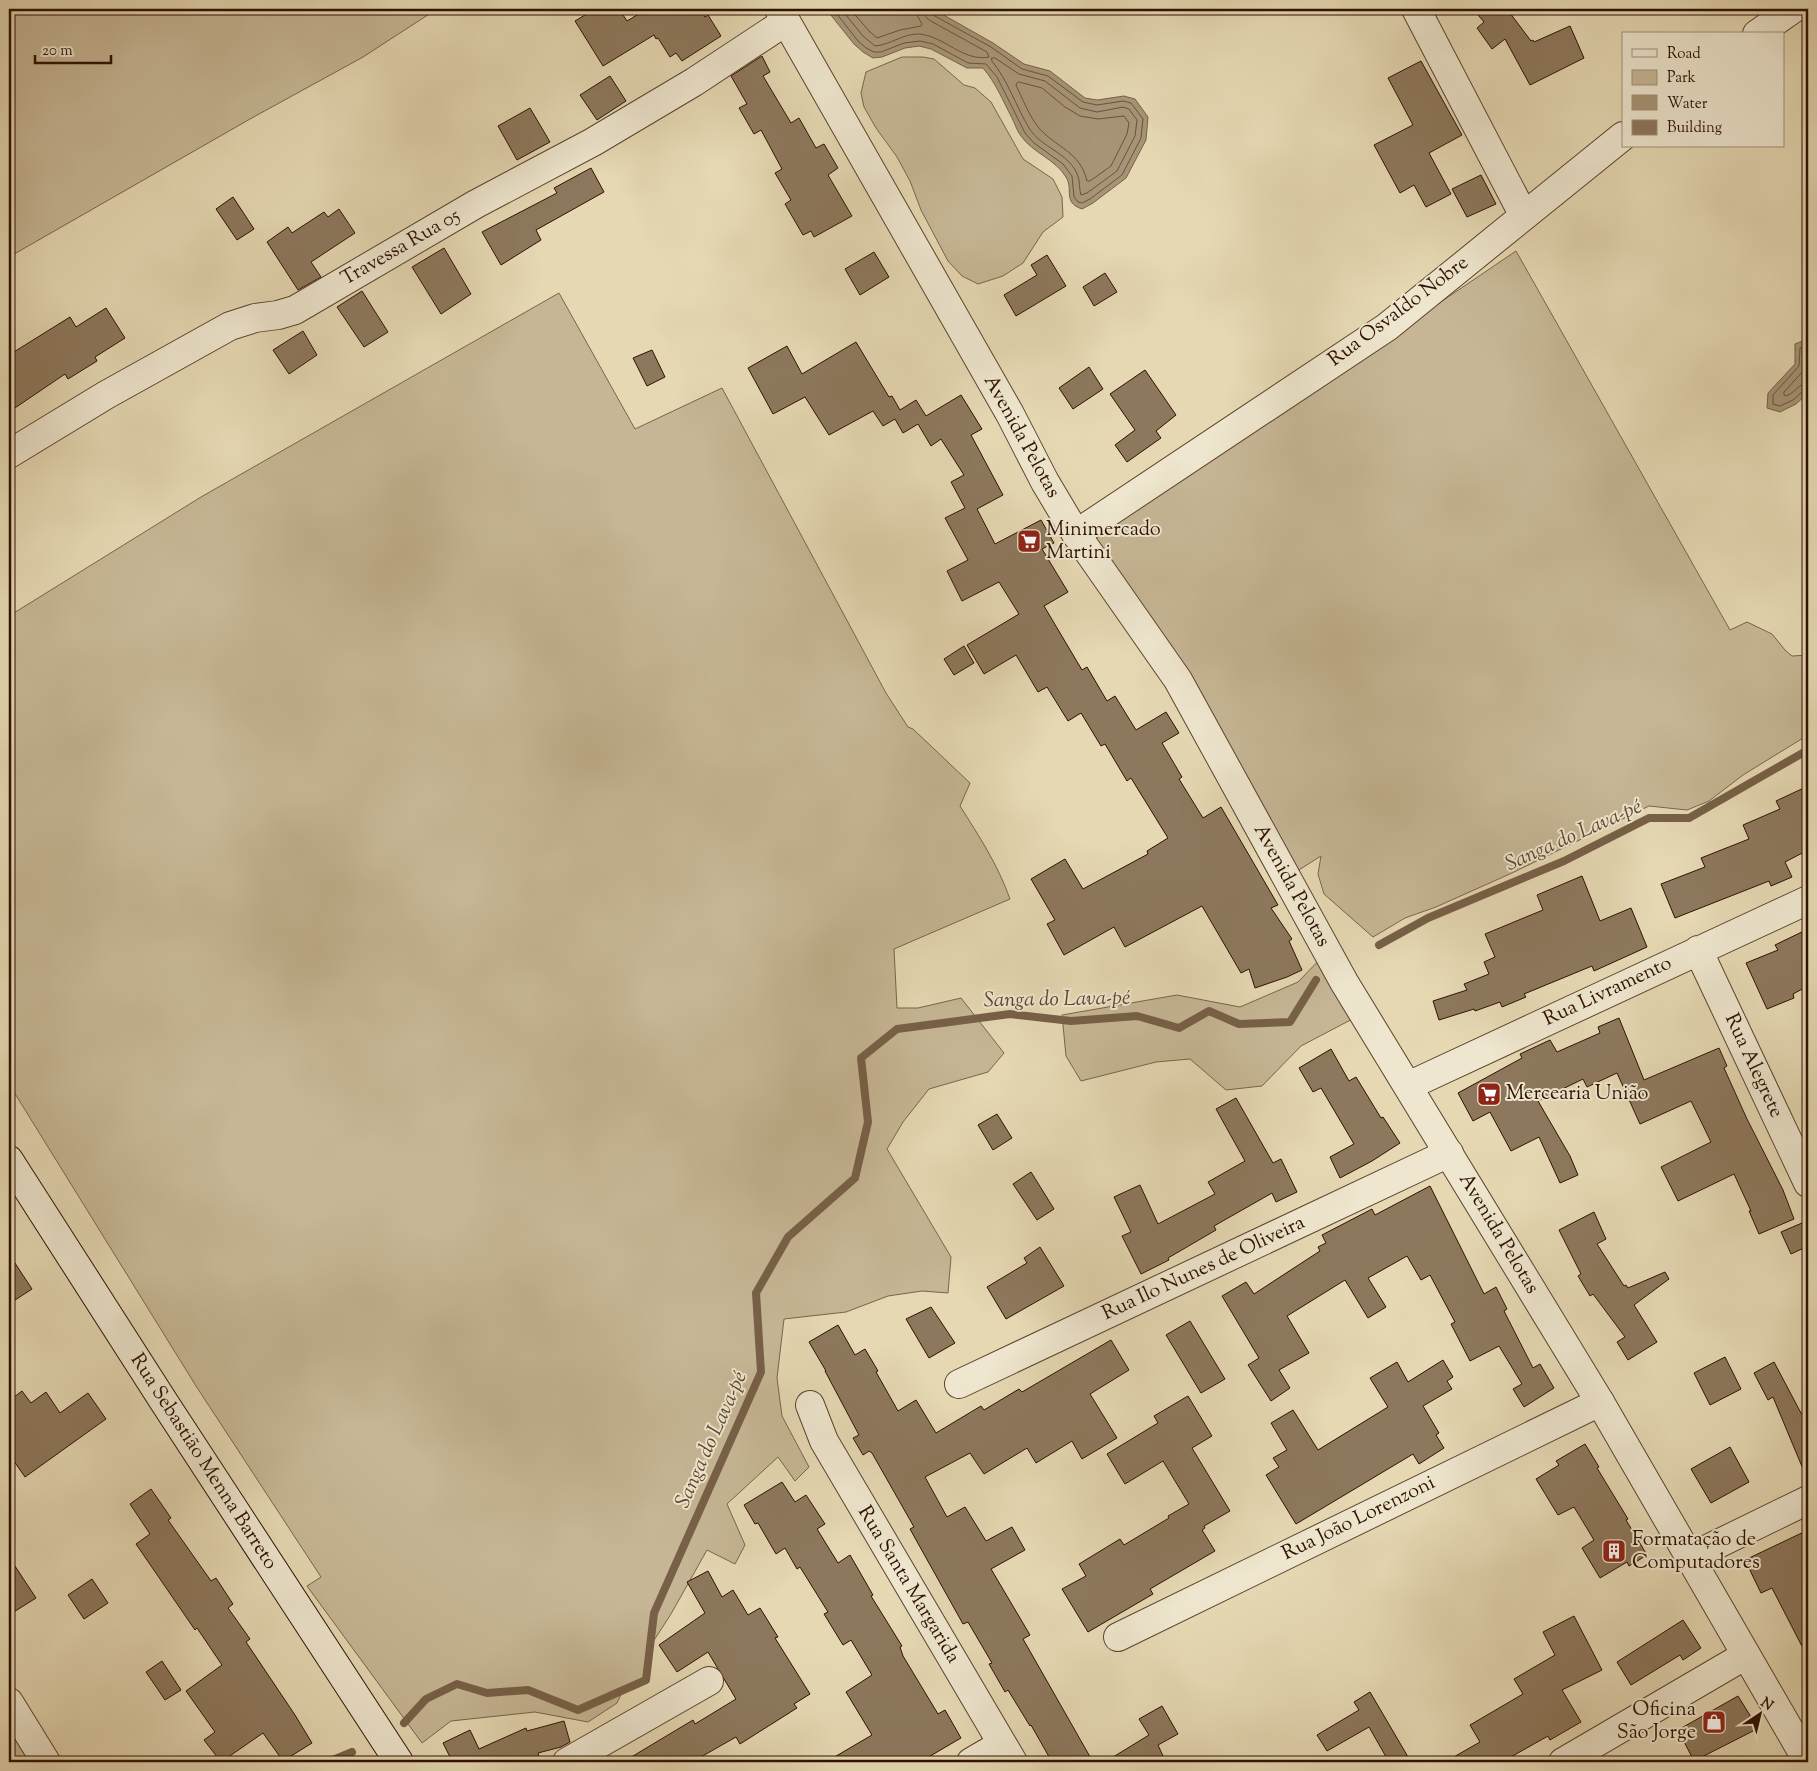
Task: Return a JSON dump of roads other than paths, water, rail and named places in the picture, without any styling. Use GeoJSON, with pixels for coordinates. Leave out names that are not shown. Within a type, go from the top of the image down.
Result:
{"type":"FeatureCollection","features":[{"type":"Feature","properties":{"kind":"street"},"geometry":{"type":"LineString","coordinates":[[1416,9],[1524,216]]}},
{"type":"Feature","properties":{"kind":"street"},"geometry":{"type":"LineString","coordinates":[[1760,32],[1793,9]]}},
{"type":"Feature","properties":{"kind":"street","name":"Travessa Rua 05"},"geometry":{"type":"LineString","coordinates":[[9,454],[106,395],[230,326],[255,318],[278,315],[295,310],[476,204],[594,142],[694,82],[782,15]]}},
{"type":"Feature","properties":{"kind":"street","name":"Avenida Pelotas"},"geometry":{"type":"LineString","coordinates":[[782,15],[1000,397],[1045,482],[1076,534],[1178,680],[1344,982],[1600,1402],[1808,1762]]}},
{"type":"Feature","properties":{"kind":"street","name":"Rua Osvaldo Nobre"},"geometry":{"type":"LineString","coordinates":[[1076,534],[1387,327],[1622,137]]}},
{"type":"Feature","properties":{"kind":"street","name":"Rua Livramento"},"geometry":{"type":"LineString","coordinates":[[1408,1086],[1808,900]]}},
{"type":"Feature","properties":{"kind":"street","name":"Rua Alegrete"},"geometry":{"type":"LineString","coordinates":[[1698,950],[1808,1183]]}},
{"type":"Feature","properties":{"kind":"street","name":"Rua Ilo Nunes de Oliveira"},"geometry":{"type":"LineString","coordinates":[[959,1384],[1448,1154]]}},
{"type":"Feature","properties":{"kind":"street","name":"Rua Sebastião Menna Barreto"},"geometry":{"type":"LineString","coordinates":[[9,1160],[399,1762]]}},
{"type":"Feature","properties":{"kind":"street","name":"Rua João Lorenzoni"},"geometry":{"type":"LineString","coordinates":[[1118,1636],[1600,1402]]}},
{"type":"Feature","properties":{"kind":"street","name":"Rua Santa Margarida"},"geometry":{"type":"LineString","coordinates":[[810,1405],[824,1441],[1007,1753]]}},
{"type":"Feature","properties":{"kind":"street"},"geometry":{"type":"LineString","coordinates":[[1689,1558],[1808,1500]]}},
{"type":"Feature","properties":{"kind":"street"},"geometry":{"type":"LineString","coordinates":[[1563,1762],[1746,1655]]}},
{"type":"Feature","properties":{"kind":"street"},"geometry":{"type":"LineString","coordinates":[[567,1762],[709,1681]]}},
{"type":"Feature","properties":{"kind":"street"},"geometry":{"type":"LineString","coordinates":[[9,1702],[46,1762]]}},
{"type":"Feature","properties":{"kind":"street"},"geometry":{"type":"LineString","coordinates":[[971,1762],[1007,1753]]}},
{"type":"Feature","properties":{"kind":"water"},"geometry":{"type":"Polygon","coordinates":[[[826,9],[933,9],[993,43],[1024,64],[1050,71],[1085,98],[1097,100],[1124,96],[1135,99],[1148,117],[1146,140],[1126,178],[1082,209],[1072,203],[1070,199],[1066,177],[1056,165],[1026,142],[1020,134],[996,86],[983,68],[967,68],[931,49],[919,46],[905,48],[882,57],[873,58],[854,44],[826,9]]]}},
{"type":"Feature","properties":{"kind":"water"},"geometry":{"type":"Polygon","coordinates":[[[1808,339],[1808,393],[1796,404],[1780,412],[1767,408],[1768,393],[1795,364],[1795,344],[1808,339]]]}},
{"type":"Feature","properties":{"kind":"waterway","name":"Sanga do Lava-pé"},"geometry":{"type":"LineString","coordinates":[[1379,945],[1428,918],[1564,861],[1649,818],[1689,818],[1808,750]]}},
{"type":"Feature","properties":{"kind":"waterway","name":"Sanga do Lava-pé"},"geometry":{"type":"LineString","coordinates":[[404,1723],[426,1699],[457,1684],[487,1693],[528,1690],[578,1710],[646,1680],[654,1613],[761,1372],[756,1293],[788,1237],[855,1178],[868,1122],[861,1058],[897,1029],[1010,1014],[1071,1021],[1137,1016],[1179,1028],[1209,1011],[1239,1024],[1290,1022],[1316,980]]}},
{"type":"Feature","properties":{"kind":"waterway","name":"Sanga do Lava-pé"},"geometry":{"type":"LineString","coordinates":[[328,1762],[352,1752]]}},
{"type":"Feature","properties":{"kind":"place","name":"Minimercado Martini"},"geometry":{"type":"Point","coordinates":[1029,541]}},
{"type":"Feature","properties":{"kind":"place","name":"Mercearia União"},"geometry":{"type":"Point","coordinates":[1489,1094]}},
{"type":"Feature","properties":{"kind":"place","name":"Formatação de Computadores"},"geometry":{"type":"Point","coordinates":[1614,1551]}},
{"type":"Feature","properties":{"kind":"place","name":"Oficina São Jorge"},"geometry":{"type":"Point","coordinates":[1714,1722]}}]}
